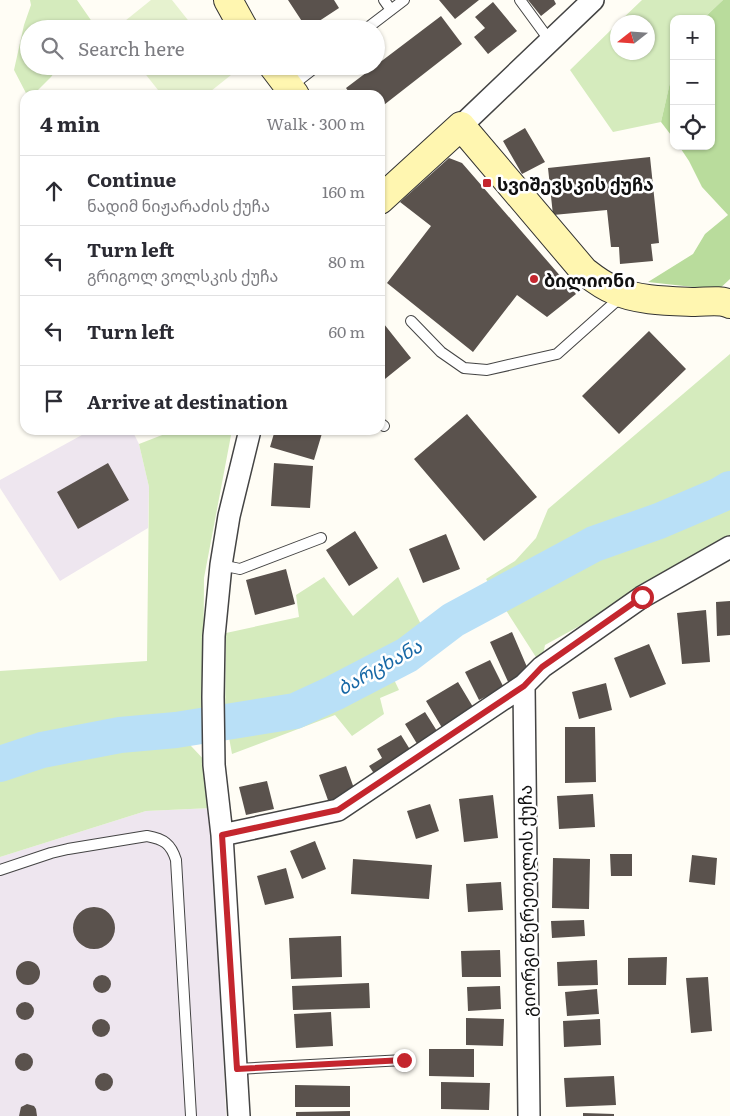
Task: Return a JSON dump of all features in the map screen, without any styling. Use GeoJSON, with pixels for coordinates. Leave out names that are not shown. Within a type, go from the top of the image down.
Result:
{"type":"FeatureCollection","features":[{"type":"Feature","properties":{"kind":"street"},"geometry":{"type":"LineString","coordinates":[[228,0],[239,20]]}},
{"type":"Feature","properties":{"kind":"street"},"geometry":{"type":"LineString","coordinates":[[385,195],[462,126],[593,0]]}},
{"type":"Feature","properties":{"kind":"street"},"geometry":{"type":"LineString","coordinates":[[462,126],[584,271],[600,283],[615,291],[650,299],[698,302],[724,301],[730,304]]}},
{"type":"Feature","properties":{"kind":"street"},"geometry":{"type":"LineString","coordinates":[[239,1116],[222,835],[214,765],[213,697],[214,636],[221,565],[229,516],[249,435]]}},
{"type":"Feature","properties":{"kind":"street"},"geometry":{"type":"LineString","coordinates":[[222,835],[338,810],[524,686],[542,667],[634,603],[730,547]]}},
{"type":"Feature","properties":{"kind":"street","name":"გიორგი წერეთელის ქუჩა"},"geometry":{"type":"LineString","coordinates":[[524,686],[529,1116]]}},
{"type":"Feature","properties":{"kind":"lane"},"geometry":{"type":"LineString","coordinates":[[384,0],[391,10]]}},
{"type":"Feature","properties":{"kind":"lane"},"geometry":{"type":"LineString","coordinates":[[378,20],[404,0]]}},
{"type":"Feature","properties":{"kind":"lane"},"geometry":{"type":"LineString","coordinates":[[520,0],[550,41]]}},
{"type":"Feature","properties":{"kind":"lane"},"geometry":{"type":"LineString","coordinates":[[286,83],[301,75]]}},
{"type":"Feature","properties":{"kind":"lane"},"geometry":{"type":"LineString","coordinates":[[411,321],[441,352],[464,368],[487,370],[556,354],[624,293]]}},
{"type":"Feature","properties":{"kind":"lane"},"geometry":{"type":"LineString","coordinates":[[221,565],[240,569],[321,538]]}},
{"type":"Feature","properties":{"kind":"lane"},"geometry":{"type":"LineString","coordinates":[[0,870],[68,849],[148,836],[160,839],[172,849],[176,860],[191,1116]]}},
{"type":"Feature","properties":{"kind":"lane"},"geometry":{"type":"LineString","coordinates":[[237,1069],[404,1060]]}},
{"type":"Feature","properties":{"kind":"shaded area"},"geometry":{"type":"Polygon","coordinates":[[[82,435],[134,435],[139,444],[149,487],[148,528],[60,581],[0,488],[0,480],[82,435]]]}},
{"type":"Feature","properties":{"kind":"shaded area"},"geometry":{"type":"Polygon","coordinates":[[[212,808],[226,1116],[0,1116],[0,857],[146,811],[212,808]]]}},
{"type":"Feature","properties":{"kind":"green space"},"geometry":{"type":"Polygon","coordinates":[[[30,0],[77,0],[91,20],[26,20],[31,5],[30,0]]]}},
{"type":"Feature","properties":{"kind":"green space"},"geometry":{"type":"Polygon","coordinates":[[[151,0],[172,0],[188,20],[126,20],[151,0]]]}},
{"type":"Feature","properties":{"kind":"green space"},"geometry":{"type":"Polygon","coordinates":[[[642,0],[723,0],[707,15],[670,15],[670,83],[661,122],[613,132],[570,70],[610,31],[610,60],[655,60],[655,15],[626,15],[642,0]]]}},
{"type":"Feature","properties":{"kind":"green space"},"geometry":{"type":"Polygon","coordinates":[[[723,0],[730,0],[730,279],[716,292],[702,288],[648,282],[693,254],[705,234],[728,215],[702,187],[682,150],[715,150],[715,15],[707,15],[723,0]]]}},
{"type":"Feature","properties":{"kind":"green space"},"geometry":{"type":"Polygon","coordinates":[[[20,43],[20,75],[52,75],[38,90],[24,90],[14,70],[20,43]]]}},
{"type":"Feature","properties":{"kind":"green space"},"geometry":{"type":"Polygon","coordinates":[[[146,75],[231,75],[212,90],[158,90],[146,75]]]}},
{"type":"Feature","properties":{"kind":"green space"},"geometry":{"type":"Polygon","coordinates":[[[670,83],[670,134],[661,122],[670,83]]]}},
{"type":"Feature","properties":{"kind":"green space"},"geometry":{"type":"Polygon","coordinates":[[[730,354],[730,543],[545,645],[541,665],[486,579],[515,561],[536,538],[548,509],[730,354]]]}},
{"type":"Feature","properties":{"kind":"green space"},"geometry":{"type":"Polygon","coordinates":[[[162,435],[231,435],[204,578],[203,706],[176,730],[207,763],[212,808],[146,811],[0,857],[0,671],[147,661],[149,487],[139,444],[162,435]]]}},
{"type":"Feature","properties":{"kind":"green space"},"geometry":{"type":"Polygon","coordinates":[[[324,577],[353,616],[398,577],[428,639],[407,655],[387,665],[399,690],[380,698],[384,714],[352,736],[335,715],[232,754],[225,715],[226,633],[299,617],[296,595],[324,577]]]}},
{"type":"Feature","properties":{"kind":"building"},"geometry":{"type":"Polygon","coordinates":[[[288,0],[334,0],[339,8],[321,20],[301,20],[288,0]]]}},
{"type":"Feature","properties":{"kind":"building"},"geometry":{"type":"Polygon","coordinates":[[[439,0],[479,0],[455,19],[439,0]]]}},
{"type":"Feature","properties":{"kind":"building"},"geometry":{"type":"Polygon","coordinates":[[[528,0],[554,0],[556,4],[541,16],[528,0]]]}},
{"type":"Feature","properties":{"kind":"building"},"geometry":{"type":"Polygon","coordinates":[[[493,2],[517,31],[488,54],[474,37],[485,28],[475,17],[493,2]]]}},
{"type":"Feature","properties":{"kind":"building"},"geometry":{"type":"Polygon","coordinates":[[[441,16],[462,44],[385,104],[385,90],[347,90],[346,88],[363,75],[385,75],[385,58],[441,16]]]}},
{"type":"Feature","properties":{"kind":"building"},"geometry":{"type":"Polygon","coordinates":[[[525,128],[545,162],[522,174],[503,141],[525,128]]]}},
{"type":"Feature","properties":{"kind":"building"},"geometry":{"type":"Polygon","coordinates":[[[650,157],[659,243],[651,244],[653,261],[620,264],[619,247],[611,247],[607,210],[553,215],[548,168],[650,157]]]}},
{"type":"Feature","properties":{"kind":"building"},"geometry":{"type":"Polygon","coordinates":[[[449,158],[462,163],[576,294],[547,317],[517,295],[473,352],[387,283],[431,226],[400,202],[449,158]]]}},
{"type":"Feature","properties":{"kind":"building"},"geometry":{"type":"Polygon","coordinates":[[[385,325],[411,358],[385,379],[385,325]]]}},
{"type":"Feature","properties":{"kind":"building"},"geometry":{"type":"Polygon","coordinates":[[[649,331],[686,369],[619,434],[582,396],[649,331]]]}},
{"type":"Feature","properties":{"kind":"building"},"geometry":{"type":"Polygon","coordinates":[[[467,414],[537,497],[484,541],[414,459],[467,414]]]}},
{"type":"Feature","properties":{"kind":"building"},"geometry":{"type":"Polygon","coordinates":[[[274,435],[322,435],[314,460],[270,447],[274,435]]]}},
{"type":"Feature","properties":{"kind":"building"},"geometry":{"type":"Polygon","coordinates":[[[108,463],[129,500],[78,529],[57,492],[108,463]]]}},
{"type":"Feature","properties":{"kind":"building"},"geometry":{"type":"Polygon","coordinates":[[[274,463],[313,466],[310,508],[271,506],[274,463]]]}},
{"type":"Feature","properties":{"kind":"building"},"geometry":{"type":"Polygon","coordinates":[[[355,531],[378,568],[349,586],[326,550],[355,531]]]}},
{"type":"Feature","properties":{"kind":"building"},"geometry":{"type":"Polygon","coordinates":[[[446,534],[460,569],[423,583],[409,549],[446,534]]]}},
{"type":"Feature","properties":{"kind":"building"},"geometry":{"type":"Polygon","coordinates":[[[286,569],[295,604],[255,615],[246,580],[286,569]]]}},
{"type":"Feature","properties":{"kind":"building"},"geometry":{"type":"Polygon","coordinates":[[[730,601],[730,635],[717,636],[716,602],[730,601]]]}},
{"type":"Feature","properties":{"kind":"building"},"geometry":{"type":"Polygon","coordinates":[[[706,610],[710,662],[682,664],[677,613],[706,610]]]}},
{"type":"Feature","properties":{"kind":"building"},"geometry":{"type":"Polygon","coordinates":[[[512,632],[530,674],[509,684],[490,642],[512,632]]]}},
{"type":"Feature","properties":{"kind":"building"},"geometry":{"type":"Polygon","coordinates":[[[649,644],[666,684],[630,698],[614,658],[649,644]]]}},
{"type":"Feature","properties":{"kind":"building"},"geometry":{"type":"Polygon","coordinates":[[[490,660],[504,688],[479,700],[465,672],[490,660]]]}},
{"type":"Feature","properties":{"kind":"building"},"geometry":{"type":"Polygon","coordinates":[[[458,682],[476,712],[444,731],[426,701],[458,682]]]}},
{"type":"Feature","properties":{"kind":"building"},"geometry":{"type":"Polygon","coordinates":[[[606,683],[612,710],[579,719],[572,692],[606,683]]]}},
{"type":"Feature","properties":{"kind":"building"},"geometry":{"type":"Polygon","coordinates":[[[425,712],[442,739],[422,752],[405,724],[425,712]]]}},
{"type":"Feature","properties":{"kind":"building"},"geometry":{"type":"Polygon","coordinates":[[[565,727],[595,727],[596,782],[565,783],[565,727]]]}},
{"type":"Feature","properties":{"kind":"building"},"geometry":{"type":"Polygon","coordinates":[[[401,735],[414,756],[377,778],[369,766],[382,758],[377,749],[401,735]]]}},
{"type":"Feature","properties":{"kind":"building"},"geometry":{"type":"Polygon","coordinates":[[[346,766],[356,794],[329,803],[319,775],[346,766]]]}},
{"type":"Feature","properties":{"kind":"building"},"geometry":{"type":"Polygon","coordinates":[[[267,781],[274,809],[246,815],[239,787],[267,781]]]}},
{"type":"Feature","properties":{"kind":"building"},"geometry":{"type":"Polygon","coordinates":[[[593,794],[595,827],[559,829],[557,796],[593,794]]]}},
{"type":"Feature","properties":{"kind":"building"},"geometry":{"type":"Polygon","coordinates":[[[493,795],[498,838],[464,842],[459,799],[493,795]]]}},
{"type":"Feature","properties":{"kind":"building"},"geometry":{"type":"Polygon","coordinates":[[[430,804],[439,831],[416,839],[407,811],[430,804]]]}},
{"type":"Feature","properties":{"kind":"building"},"geometry":{"type":"Polygon","coordinates":[[[315,841],[326,869],[302,879],[290,851],[315,841]]]}},
{"type":"Feature","properties":{"kind":"building"},"geometry":{"type":"Polygon","coordinates":[[[610,854],[632,854],[632,876],[611,876],[610,854]]]}},
{"type":"Feature","properties":{"kind":"building"},"geometry":{"type":"Polygon","coordinates":[[[692,855],[717,858],[715,885],[689,882],[692,855]]]}},
{"type":"Feature","properties":{"kind":"building"},"geometry":{"type":"Polygon","coordinates":[[[553,858],[590,859],[589,909],[552,908],[553,858]]]}},
{"type":"Feature","properties":{"kind":"building"},"geometry":{"type":"Polygon","coordinates":[[[353,859],[432,865],[429,899],[351,894],[353,859]]]}},
{"type":"Feature","properties":{"kind":"building"},"geometry":{"type":"Polygon","coordinates":[[[286,868],[294,898],[265,905],[257,876],[286,868]]]}},
{"type":"Feature","properties":{"kind":"building"},"geometry":{"type":"Polygon","coordinates":[[[501,882],[503,910],[468,912],[466,884],[501,882]]]}},
{"type":"Feature","properties":{"kind":"building"},"geometry":{"type":"Polygon","coordinates":[[[98,907],[106,910],[112,916],[115,928],[112,940],[106,946],[90,949],[82,946],[76,940],[73,924],[76,916],[82,910],[98,907]]]}},
{"type":"Feature","properties":{"kind":"building"},"geometry":{"type":"Polygon","coordinates":[[[584,920],[585,936],[552,938],[551,921],[584,920]]]}},
{"type":"Feature","properties":{"kind":"building"},"geometry":{"type":"Polygon","coordinates":[[[341,936],[342,977],[291,979],[289,938],[341,936]]]}},
{"type":"Feature","properties":{"kind":"building"},"geometry":{"type":"Polygon","coordinates":[[[500,950],[501,977],[462,977],[461,951],[500,950]]]}},
{"type":"Feature","properties":{"kind":"building"},"geometry":{"type":"Polygon","coordinates":[[[667,957],[666,985],[628,985],[628,958],[667,957]]]}},
{"type":"Feature","properties":{"kind":"building"},"geometry":{"type":"Polygon","coordinates":[[[597,960],[598,985],[558,986],[557,962],[597,960]]]}},
{"type":"Feature","properties":{"kind":"building"},"geometry":{"type":"Polygon","coordinates":[[[28,961],[37,964],[40,973],[37,982],[28,985],[19,982],[16,973],[19,964],[28,961]]]}},
{"type":"Feature","properties":{"kind":"building"},"geometry":{"type":"Polygon","coordinates":[[[98,975],[106,975],[111,980],[109,991],[98,993],[93,988],[93,980],[98,975]]]}},
{"type":"Feature","properties":{"kind":"building"},"geometry":{"type":"Polygon","coordinates":[[[708,977],[712,1031],[691,1033],[686,978],[708,977]]]}},
{"type":"Feature","properties":{"kind":"building"},"geometry":{"type":"Polygon","coordinates":[[[369,983],[370,1008],[293,1010],[292,986],[369,983]]]}},
{"type":"Feature","properties":{"kind":"building"},"geometry":{"type":"Polygon","coordinates":[[[500,986],[501,1009],[468,1011],[467,987],[500,986]]]}},
{"type":"Feature","properties":{"kind":"building"},"geometry":{"type":"Polygon","coordinates":[[[597,989],[599,1014],[567,1016],[565,992],[597,989]]]}},
{"type":"Feature","properties":{"kind":"building"},"geometry":{"type":"Polygon","coordinates":[[[21,1002],[29,1002],[34,1007],[32,1018],[21,1020],[16,1015],[16,1007],[21,1002]]]}},
{"type":"Feature","properties":{"kind":"building"},"geometry":{"type":"Polygon","coordinates":[[[331,1012],[333,1046],[296,1048],[294,1014],[331,1012]]]}},
{"type":"Feature","properties":{"kind":"building"},"geometry":{"type":"Polygon","coordinates":[[[466,1018],[504,1019],[503,1046],[466,1045],[466,1018]]]}},
{"type":"Feature","properties":{"kind":"building"},"geometry":{"type":"Polygon","coordinates":[[[97,1019],[105,1019],[110,1024],[108,1035],[97,1037],[92,1032],[92,1024],[97,1019]]]}},
{"type":"Feature","properties":{"kind":"building"},"geometry":{"type":"Polygon","coordinates":[[[600,1019],[601,1045],[564,1047],[563,1021],[600,1019]]]}},
{"type":"Feature","properties":{"kind":"building"},"geometry":{"type":"Polygon","coordinates":[[[429,1049],[474,1049],[474,1077],[429,1076],[429,1049]]]}},
{"type":"Feature","properties":{"kind":"building"},"geometry":{"type":"Polygon","coordinates":[[[20,1053],[28,1053],[33,1058],[31,1069],[20,1071],[15,1066],[15,1058],[20,1053]]]}},
{"type":"Feature","properties":{"kind":"building"},"geometry":{"type":"Polygon","coordinates":[[[100,1073],[108,1073],[113,1078],[111,1089],[100,1091],[95,1086],[95,1078],[100,1073]]]}},
{"type":"Feature","properties":{"kind":"building"},"geometry":{"type":"Polygon","coordinates":[[[614,1076],[616,1105],[566,1107],[564,1078],[614,1076]]]}},
{"type":"Feature","properties":{"kind":"building"},"geometry":{"type":"Polygon","coordinates":[[[441,1082],[490,1083],[489,1110],[441,1109],[441,1082]]]}},
{"type":"Feature","properties":{"kind":"building"},"geometry":{"type":"Polygon","coordinates":[[[295,1085],[350,1086],[350,1107],[295,1107],[295,1085]]]}},
{"type":"Feature","properties":{"kind":"building"},"geometry":{"type":"Polygon","coordinates":[[[27,1104],[34,1106],[37,1116],[19,1116],[21,1107],[27,1104]]]}},
{"type":"Feature","properties":{"kind":"building"},"geometry":{"type":"Polygon","coordinates":[[[350,1111],[350,1116],[296,1116],[296,1112],[350,1111]]]}},
{"type":"Feature","properties":{"kind":"building"},"geometry":{"type":"Polygon","coordinates":[[[583,1113],[614,1114],[614,1116],[583,1116],[583,1113]]]}},
{"type":"Feature","properties":{"kind":"waterway","name":"ბარცხანა"},"geometry":{"type":"LineString","coordinates":[[0,764],[42,750],[120,735],[176,730],[295,711],[407,655],[453,620],[594,544],[659,521],[730,489]]}},
{"type":"Feature","properties":{"kind":"place","name":"სვიშევსკის ქუჩა"},"geometry":{"type":"Point","coordinates":[487,183]}},
{"type":"Feature","properties":{"kind":"place","name":"ბილიონი"},"geometry":{"type":"Point","coordinates":[534,279]}},
{"type":"Feature","properties":{"kind":"route"},"geometry":{"type":"LineString","coordinates":[[404,1060],[237,1069],[222,835],[338,810],[524,686],[542,667],[642,597]]}}]}
